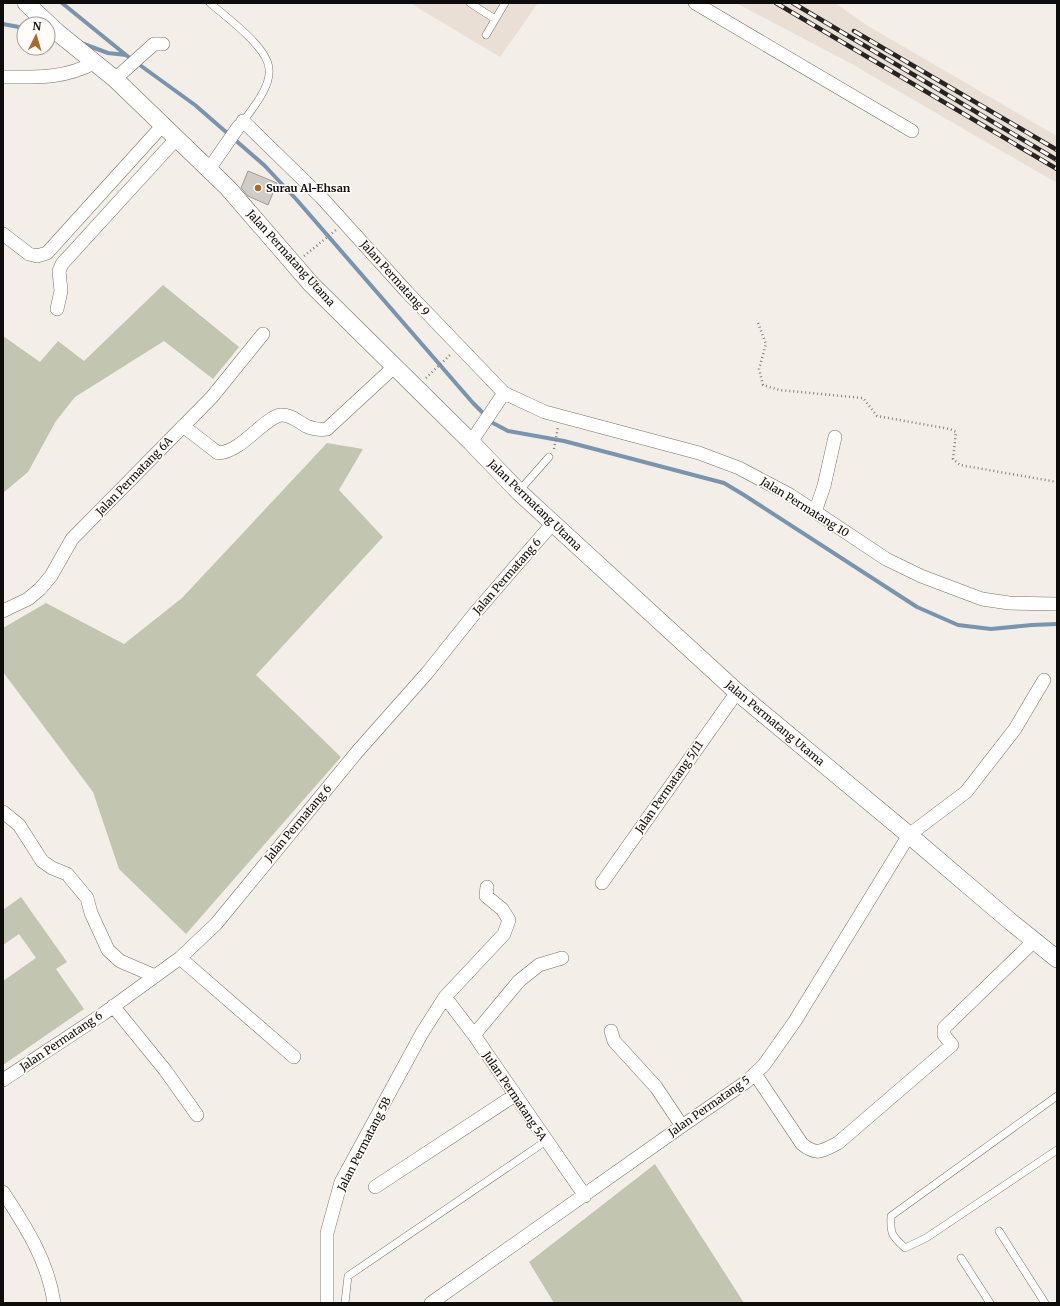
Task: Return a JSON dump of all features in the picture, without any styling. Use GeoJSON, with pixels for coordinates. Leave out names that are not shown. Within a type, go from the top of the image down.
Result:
{"type":"FeatureCollection","features":[{"type":"Feature","properties":{"kind":"street","name":"Jalan Permatang Utama"},"geometry":{"type":"LineString","coordinates":[[26,3],[88,58],[120,75],[163,125],[228,188],[311,284],[394,366],[476,437],[519,492],[737,692],[1057,959]]}},
{"type":"Feature","properties":{"kind":"street"},"geometry":{"type":"LineString","coordinates":[[695,3],[912,131]]}},
{"type":"Feature","properties":{"kind":"street"},"geometry":{"type":"LineString","coordinates":[[120,75],[155,46]]}},
{"type":"Feature","properties":{"kind":"street"},"geometry":{"type":"LineString","coordinates":[[3,77],[44,77],[64,75],[78,70],[88,58]]}},
{"type":"Feature","properties":{"kind":"street"},"geometry":{"type":"LineString","coordinates":[[209,169],[241,123]]}},
{"type":"Feature","properties":{"kind":"street","name":"Jalan Permatang 9"},"geometry":{"type":"LineString","coordinates":[[241,123],[321,197],[502,396]]}},
{"type":"Feature","properties":{"kind":"street"},"geometry":{"type":"LineString","coordinates":[[3,234],[30,254],[37,256],[47,253],[163,125]]}},
{"type":"Feature","properties":{"kind":"street"},"geometry":{"type":"LineString","coordinates":[[57,309],[61,292],[59,271],[62,264],[177,138]]}},
{"type":"Feature","properties":{"kind":"street","name":"Jalan Permatang 6A"},"geometry":{"type":"LineString","coordinates":[[3,611],[28,599],[40,589],[50,576],[72,539],[212,397],[263,334]]}},
{"type":"Feature","properties":{"kind":"street"},"geometry":{"type":"LineString","coordinates":[[182,426],[218,453],[224,453],[241,443],[273,419],[282,415],[291,417],[307,426],[328,430],[394,366]]}},
{"type":"Feature","properties":{"kind":"street"},"geometry":{"type":"LineString","coordinates":[[476,437],[502,396]]}},
{"type":"Feature","properties":{"kind":"street","name":"Jalan Permatang 10"},"geometry":{"type":"LineString","coordinates":[[502,396],[545,412],[699,453],[739,468],[790,495],[886,559],[943,585],[982,599],[1010,603],[1057,604]]}},
{"type":"Feature","properties":{"kind":"street"},"geometry":{"type":"LineString","coordinates":[[815,512],[824,486],[835,437]]}},
{"type":"Feature","properties":{"kind":"street","name":"Jalan Permatang 6"},"geometry":{"type":"LineString","coordinates":[[3,1080],[113,1006],[180,958],[216,924],[357,752],[427,673],[475,613],[553,523]]}},
{"type":"Feature","properties":{"kind":"street"},"geometry":{"type":"LineString","coordinates":[[909,835],[966,792],[1015,729],[1044,680]]}},
{"type":"Feature","properties":{"kind":"street","name":"Jalan Permatang 5/11"},"geometry":{"type":"LineString","coordinates":[[602,882],[737,692]]}},
{"type":"Feature","properties":{"kind":"street"},"geometry":{"type":"LineString","coordinates":[[3,812],[18,825],[42,861],[52,868],[67,874],[87,898],[91,913],[108,950],[120,961],[155,976]]}},
{"type":"Feature","properties":{"kind":"street","name":"Jalan Permatang 5"},"geometry":{"type":"LineString","coordinates":[[431,1303],[585,1196],[746,1082],[755,1074],[764,1065],[795,1021],[909,835]]}},
{"type":"Feature","properties":{"kind":"street","name":"Jalan Permatang 5B"},"geometry":{"type":"LineString","coordinates":[[326,1303],[327,1233],[341,1182],[422,1033],[445,997],[504,934],[509,920],[502,909],[486,896],[487,887]]}},
{"type":"Feature","properties":{"kind":"street"},"geometry":{"type":"LineString","coordinates":[[755,1074],[802,1144],[810,1150],[821,1152],[838,1143],[952,1045],[944,1035],[944,1028],[1034,941]]}},
{"type":"Feature","properties":{"kind":"street"},"geometry":{"type":"LineString","coordinates":[[180,958],[294,1057]]}},
{"type":"Feature","properties":{"kind":"street"},"geometry":{"type":"LineString","coordinates":[[474,1035],[520,981],[538,966],[562,958]]}},
{"type":"Feature","properties":{"kind":"street","name":"Julan Permatang 5A"},"geometry":{"type":"LineString","coordinates":[[445,997],[474,1035],[585,1196]]}},
{"type":"Feature","properties":{"kind":"street"},"geometry":{"type":"LineString","coordinates":[[113,1006],[164,1070],[197,1115]]}},
{"type":"Feature","properties":{"kind":"street"},"geometry":{"type":"LineString","coordinates":[[611,1032],[614,1042],[656,1087],[682,1126]]}},
{"type":"Feature","properties":{"kind":"street"},"geometry":{"type":"LineString","coordinates":[[375,1187],[515,1096]]}},
{"type":"Feature","properties":{"kind":"street"},"geometry":{"type":"LineString","coordinates":[[3,1192],[39,1250],[51,1282],[54,1303]]}},
{"type":"Feature","properties":{"kind":"lane"},"geometry":{"type":"LineString","coordinates":[[210,3],[252,40],[266,59],[269,69],[267,83],[241,123]]}},
{"type":"Feature","properties":{"kind":"lane"},"geometry":{"type":"LineString","coordinates":[[470,3],[496,18]]}},
{"type":"Feature","properties":{"kind":"lane"},"geometry":{"type":"LineString","coordinates":[[486,35],[505,3]]}},
{"type":"Feature","properties":{"kind":"lane"},"geometry":{"type":"LineString","coordinates":[[519,492],[549,457]]}},
{"type":"Feature","properties":{"kind":"lane"},"geometry":{"type":"LineString","coordinates":[[1057,1096],[891,1216],[890,1227],[892,1236],[905,1248],[926,1238],[1057,1150]]}},
{"type":"Feature","properties":{"kind":"lane"},"geometry":{"type":"LineString","coordinates":[[345,1303],[348,1276],[546,1141]]}},
{"type":"Feature","properties":{"kind":"lane"},"geometry":{"type":"LineString","coordinates":[[999,1231],[1045,1303]]}},
{"type":"Feature","properties":{"kind":"lane"},"geometry":{"type":"LineString","coordinates":[[961,1258],[990,1303]]}},
{"type":"Feature","properties":{"kind":"path"},"geometry":{"type":"LineString","coordinates":[[294,264],[337,229]]}},
{"type":"Feature","properties":{"kind":"path"},"geometry":{"type":"LineString","coordinates":[[758,323],[766,344],[759,369],[763,385],[779,390],[863,398],[877,416],[950,428],[956,432],[953,459],[960,465],[1057,482]]}},
{"type":"Feature","properties":{"kind":"path"},"geometry":{"type":"LineString","coordinates":[[426,379],[445,360]]}},
{"type":"Feature","properties":{"kind":"path"},"geometry":{"type":"LineString","coordinates":[[555,448],[558,426]]}},
{"type":"Feature","properties":{"kind":"shaded area"},"geometry":{"type":"Polygon","coordinates":[[[410,3],[538,3],[500,57],[410,3]]]}},
{"type":"Feature","properties":{"kind":"shaded area"},"geometry":{"type":"Polygon","coordinates":[[[736,3],[835,3],[868,26],[1057,136],[1057,183],[850,63],[736,3]]]}},
{"type":"Feature","properties":{"kind":"green space"},"geometry":{"type":"Polygon","coordinates":[[[163,285],[239,347],[213,379],[164,341],[75,397],[56,421],[28,472],[3,493],[3,336],[40,362],[58,341],[84,361],[163,285]]]}},
{"type":"Feature","properties":{"kind":"green space"},"geometry":{"type":"Polygon","coordinates":[[[327,443],[363,449],[339,490],[383,537],[256,675],[341,757],[186,934],[119,869],[93,792],[3,672],[3,628],[46,603],[124,644],[182,598],[327,443]]]}},
{"type":"Feature","properties":{"kind":"green space"},"geometry":{"type":"Polygon","coordinates":[[[21,897],[67,962],[56,969],[84,1009],[3,1065],[3,981],[36,958],[19,934],[3,945],[3,910],[21,897]]]}},
{"type":"Feature","properties":{"kind":"green space"},"geometry":{"type":"Polygon","coordinates":[[[655,1164],[744,1303],[554,1303],[529,1262],[655,1164]]]}},
{"type":"Feature","properties":{"kind":"building","name":"Surau Al-Ehsan"},"geometry":{"type":"Polygon","coordinates":[[[248,171],[277,183],[268,205],[248,196],[241,188],[248,171]]]}},
{"type":"Feature","properties":{"kind":"waterway"},"geometry":{"type":"LineString","coordinates":[[62,3],[126,55],[195,105],[264,165],[296,199],[473,403],[493,423],[508,431],[564,441],[724,483],[917,607],[958,625],[991,629],[1057,624]]}},
{"type":"Feature","properties":{"kind":"waterway"},"geometry":{"type":"LineString","coordinates":[[3,24],[16,26]]}},
{"type":"Feature","properties":{"kind":"waterway"},"geometry":{"type":"LineString","coordinates":[[81,43],[108,53],[126,55]]}},
{"type":"Feature","properties":{"kind":"railway"},"geometry":{"type":"LineString","coordinates":[[776,3],[1057,169]]}},
{"type":"Feature","properties":{"kind":"railway"},"geometry":{"type":"LineString","coordinates":[[793,3],[1057,160]]}},
{"type":"Feature","properties":{"kind":"railway"},"geometry":{"type":"LineString","coordinates":[[854,31],[1057,150]]}},
{"type":"Feature","properties":{"kind":"place","name":"Surau Al-Ehsan"},"geometry":{"type":"Point","coordinates":[258,188]}}]}
